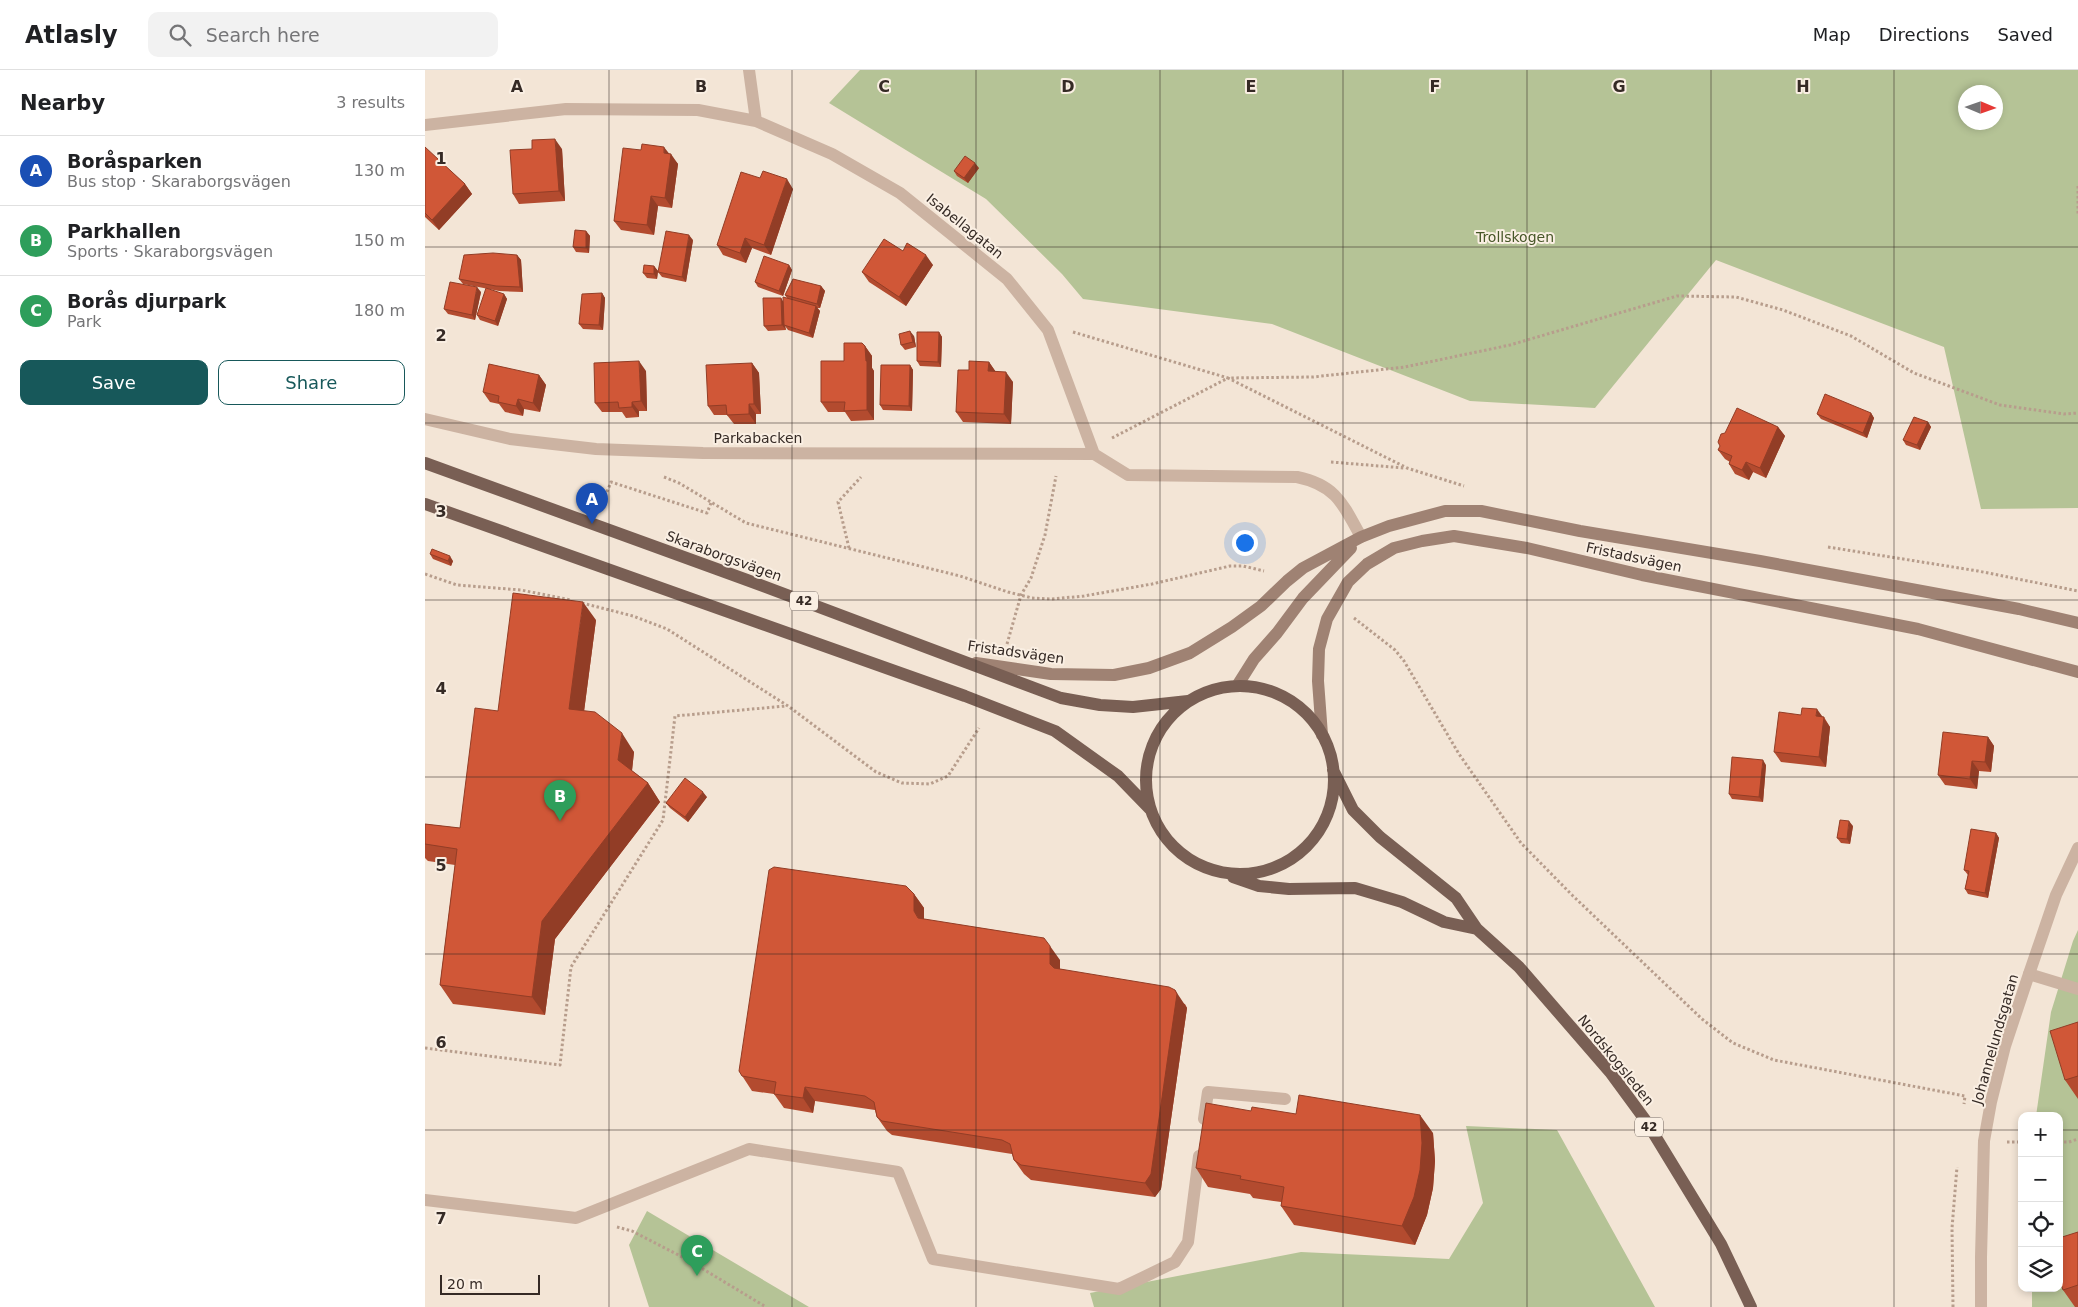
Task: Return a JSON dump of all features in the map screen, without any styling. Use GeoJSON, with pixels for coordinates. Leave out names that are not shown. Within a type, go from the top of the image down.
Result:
{"type":"FeatureCollection","features":[{"type":"Feature","properties":{"kind":"main road","name":"Skaraborgsvägen"},"geometry":{"type":"LineString","coordinates":[[425,463],[738,576],[957,660],[1069,700],[1133,707],[1188,701]]}},
{"type":"Feature","properties":{"kind":"main road","name":"42"},"geometry":{"type":"LineString","coordinates":[[425,504],[965,696],[1055,730],[1118,776],[1150,809],[1166,838],[1177,851],[1207,868],[1259,886],[1289,889],[1355,888],[1401,902],[1444,922],[1477,929]]}},
{"type":"Feature","properties":{"kind":"main road","name":"42"},"geometry":{"type":"LineString","coordinates":[[1150,809],[1146,791],[1149,756],[1164,724],[1175,711],[1188,701],[1215,689],[1237,686],[1254,687],[1271,691],[1301,709],[1323,735],[1333,770],[1333,788],[1327,813],[1315,836],[1289,860],[1274,868],[1241,874],[1223,873]]}},
{"type":"Feature","properties":{"kind":"main road","name":"Nordskogsleden"},"geometry":{"type":"LineString","coordinates":[[1333,770],[1353,810],[1380,837],[1456,898],[1477,929],[1519,968],[1615,1079],[1646,1121],[1721,1244],[1751,1307]]}},
{"type":"Feature","properties":{"kind":"street"},"geometry":{"type":"LineString","coordinates":[[749,70],[756,121]]}},
{"type":"Feature","properties":{"kind":"street","name":"Isabellagatan"},"geometry":{"type":"LineString","coordinates":[[425,125],[566,109],[699,110],[756,121],[832,154],[900,194],[1007,279],[1047,330],[1094,454]]}},
{"type":"Feature","properties":{"kind":"street","name":"Parkabacken"},"geometry":{"type":"LineString","coordinates":[[425,419],[510,439],[596,449],[703,453],[1094,454]]}},
{"type":"Feature","properties":{"kind":"street"},"geometry":{"type":"LineString","coordinates":[[1094,454],[1128,475],[1297,477],[1314,481],[1322,484],[1341,499],[1361,537]]}},
{"type":"Feature","properties":{"kind":"street","name":"Fristadsvägen"},"geometry":{"type":"LineString","coordinates":[[957,660],[1051,674],[1114,675],[1149,668],[1190,653],[1233,627],[1261,606],[1287,580],[1303,568],[1361,537],[1389,526],[1445,511],[1481,511],[1580,531],[1760,561],[2019,609],[2078,623]]}},
{"type":"Feature","properties":{"kind":"street","name":"Fristadsvägen"},"geometry":{"type":"LineString","coordinates":[[1323,735],[1318,681],[1319,649],[1327,619],[1348,582],[1367,564],[1395,548],[1454,536],[1527,548],[1642,575],[1918,629],[2078,672]]}},
{"type":"Feature","properties":{"kind":"street","name":"Fristadsvägen"},"geometry":{"type":"LineString","coordinates":[[1237,686],[1253,659],[1277,633],[1303,598],[1361,537]]}},
{"type":"Feature","properties":{"kind":"street","name":"Johannelundsgatan"},"geometry":{"type":"LineString","coordinates":[[1981,1307],[1984,1141],[1991,1102],[2005,1046],[2029,974],[2056,896],[2078,848]]}},
{"type":"Feature","properties":{"kind":"street"},"geometry":{"type":"LineString","coordinates":[[2029,974],[2078,989]]}},
{"type":"Feature","properties":{"kind":"street"},"geometry":{"type":"LineString","coordinates":[[1203,1129],[1208,1092],[1285,1099]]}},
{"type":"Feature","properties":{"kind":"street"},"geometry":{"type":"LineString","coordinates":[[425,1200],[576,1218],[749,1149],[898,1172],[933,1259],[1119,1289],[1175,1262],[1188,1242],[1200,1148]]}},
{"type":"Feature","properties":{"kind":"path"},"geometry":{"type":"LineString","coordinates":[[2078,186],[2078,215]]}},
{"type":"Feature","properties":{"kind":"path"},"geometry":{"type":"LineString","coordinates":[[1094,454],[1115,435],[1180,404],[1228,378],[1313,377],[1405,366],[1510,345],[1677,296],[1736,297],[1783,310],[1851,336],[1914,373],[1990,402],[2064,414],[2078,413]]}},
{"type":"Feature","properties":{"kind":"path"},"geometry":{"type":"LineString","coordinates":[[1047,330],[1070,331],[1228,378],[1407,468],[1471,488]]}},
{"type":"Feature","properties":{"kind":"path"},"geometry":{"type":"LineString","coordinates":[[849,548],[839,502],[884,453]]}},
{"type":"Feature","properties":{"kind":"path"},"geometry":{"type":"LineString","coordinates":[[1006,647],[1021,595],[1031,578],[1045,535],[1060,454]]}},
{"type":"Feature","properties":{"kind":"path"},"geometry":{"type":"LineString","coordinates":[[663,476],[679,483],[746,523],[960,576],[1021,595],[1052,599],[1084,596],[1230,566],[1251,568],[1269,574]]}},
{"type":"Feature","properties":{"kind":"path"},"geometry":{"type":"LineString","coordinates":[[607,492],[611,482],[707,513],[711,503]]}},
{"type":"Feature","properties":{"kind":"path"},"geometry":{"type":"LineString","coordinates":[[1827,547],[1978,571],[2078,591]]}},
{"type":"Feature","properties":{"kind":"path"},"geometry":{"type":"LineString","coordinates":[[425,574],[457,585],[521,590],[633,616],[667,630],[787,706],[876,772],[902,783],[930,784],[948,776],[979,728]]}},
{"type":"Feature","properties":{"kind":"path"},"geometry":{"type":"LineString","coordinates":[[1351,617],[1395,650],[1404,661],[1459,754],[1521,843],[1571,896],[1702,1019],[1733,1043],[1774,1060],[1965,1096],[1964,1106]]}},
{"type":"Feature","properties":{"kind":"path"},"geometry":{"type":"LineString","coordinates":[[425,1048],[560,1065],[571,967],[663,820],[675,716],[787,706]]}},
{"type":"Feature","properties":{"kind":"path"},"geometry":{"type":"LineString","coordinates":[[2063,1142],[2078,1140]]}},
{"type":"Feature","properties":{"kind":"path"},"geometry":{"type":"LineString","coordinates":[[1953,1307],[1952,1228],[1958,1164]]}},
{"type":"Feature","properties":{"kind":"path"},"geometry":{"type":"LineString","coordinates":[[576,1218],[632,1230],[688,1260],[766,1307]]}},
{"type":"Feature","properties":{"kind":"green space","name":"Trollskogen"},"geometry":{"type":"Polygon","coordinates":[[[860,70],[2078,70],[2078,508],[1981,509],[1944,347],[1716,260],[1595,408],[1470,401],[1272,324],[1083,299],[1062,274],[986,199],[829,103],[860,70]]]}},
{"type":"Feature","properties":{"kind":"green space"},"geometry":{"type":"Polygon","coordinates":[[[2078,930],[2078,1307],[2032,1307],[2032,1292],[2063,1292],[2063,1112],[2037,1112],[2051,1012],[2078,930]]]}},
{"type":"Feature","properties":{"kind":"green space"},"geometry":{"type":"Polygon","coordinates":[[[1466,1126],[1557,1130],[1655,1307],[1094,1307],[1090,1293],[1301,1252],[1449,1259],[1483,1203],[1466,1126]]]}},
{"type":"Feature","properties":{"kind":"green space"},"geometry":{"type":"Polygon","coordinates":[[[647,1211],[809,1307],[649,1307],[629,1245],[647,1211]]]}},
{"type":"Feature","properties":{"kind":"building"},"geometry":{"type":"Polygon","coordinates":[[[555,139],[559,191],[513,194],[510,150],[532,149],[532,140],[555,139]]]}},
{"type":"Feature","properties":{"kind":"building"},"geometry":{"type":"Polygon","coordinates":[[[642,144],[664,147],[664,153],[671,154],[665,198],[651,196],[647,225],[614,221],[623,148],[641,150],[642,144]]]}},
{"type":"Feature","properties":{"kind":"building"},"geometry":{"type":"Polygon","coordinates":[[[425,147],[465,184],[432,220],[425,213],[425,147]]]}},
{"type":"Feature","properties":{"kind":"building"},"geometry":{"type":"Polygon","coordinates":[[[965,156],[975,163],[964,178],[954,171],[965,156]]]}},
{"type":"Feature","properties":{"kind":"building"},"geometry":{"type":"Polygon","coordinates":[[[763,171],[787,179],[764,245],[745,238],[740,253],[717,245],[741,172],[760,178],[763,171]]]}},
{"type":"Feature","properties":{"kind":"building"},"geometry":{"type":"Polygon","coordinates":[[[575,230],[586,231],[586,248],[573,247],[575,230]]]}},
{"type":"Feature","properties":{"kind":"building"},"geometry":{"type":"Polygon","coordinates":[[[666,231],[689,235],[682,277],[658,272],[666,231]]]}},
{"type":"Feature","properties":{"kind":"building"},"geometry":{"type":"Polygon","coordinates":[[[884,239],[903,251],[907,243],[926,255],[899,297],[862,272],[884,239]]]}},
{"type":"Feature","properties":{"kind":"building"},"geometry":{"type":"Polygon","coordinates":[[[493,253],[517,255],[520,287],[496,286],[459,279],[464,255],[493,253]]]}},
{"type":"Feature","properties":{"kind":"building"},"geometry":{"type":"Polygon","coordinates":[[[764,256],[789,265],[779,291],[755,282],[764,256]]]}},
{"type":"Feature","properties":{"kind":"building"},"geometry":{"type":"Polygon","coordinates":[[[644,265],[654,266],[654,274],[643,273],[644,265]]]}},
{"type":"Feature","properties":{"kind":"building"},"geometry":{"type":"Polygon","coordinates":[[[793,279],[821,286],[817,304],[785,295],[793,279]]]}},
{"type":"Feature","properties":{"kind":"building"},"geometry":{"type":"Polygon","coordinates":[[[450,282],[477,287],[472,315],[444,309],[450,282]]]}},
{"type":"Feature","properties":{"kind":"building"},"geometry":{"type":"Polygon","coordinates":[[[486,288],[504,294],[495,321],[477,315],[486,288]]]}},
{"type":"Feature","properties":{"kind":"building"},"geometry":{"type":"Polygon","coordinates":[[[602,293],[599,325],[579,324],[582,294],[602,293]]]}},
{"type":"Feature","properties":{"kind":"building"},"geometry":{"type":"Polygon","coordinates":[[[783,297],[816,306],[809,333],[784,325],[783,297]]]}},
{"type":"Feature","properties":{"kind":"building"},"geometry":{"type":"Polygon","coordinates":[[[763,298],[781,298],[782,325],[764,326],[763,298]]]}},
{"type":"Feature","properties":{"kind":"building"},"geometry":{"type":"Polygon","coordinates":[[[910,331],[913,342],[901,345],[899,334],[910,331]]]}},
{"type":"Feature","properties":{"kind":"building"},"geometry":{"type":"Polygon","coordinates":[[[917,332],[939,332],[938,362],[917,361],[917,332]]]}},
{"type":"Feature","properties":{"kind":"building"},"geometry":{"type":"Polygon","coordinates":[[[844,343],[862,343],[865,346],[867,361],[867,410],[844,411],[845,402],[821,402],[821,361],[844,361],[844,343]]]}},
{"type":"Feature","properties":{"kind":"building"},"geometry":{"type":"Polygon","coordinates":[[[639,361],[641,401],[632,402],[632,407],[619,408],[618,402],[595,403],[594,363],[639,361]]]}},
{"type":"Feature","properties":{"kind":"building"},"geometry":{"type":"Polygon","coordinates":[[[969,361],[989,362],[988,371],[1006,372],[1004,414],[956,412],[958,370],[969,370],[969,361]]]}},
{"type":"Feature","properties":{"kind":"building"},"geometry":{"type":"Polygon","coordinates":[[[752,363],[754,404],[749,404],[749,414],[727,415],[726,405],[708,406],[706,365],[752,363]]]}},
{"type":"Feature","properties":{"kind":"building"},"geometry":{"type":"Polygon","coordinates":[[[489,364],[539,375],[533,403],[518,399],[516,406],[498,402],[499,396],[483,392],[489,364]]]}},
{"type":"Feature","properties":{"kind":"building"},"geometry":{"type":"Polygon","coordinates":[[[881,365],[910,365],[909,406],[880,405],[881,365]]]}},
{"type":"Feature","properties":{"kind":"building"},"geometry":{"type":"Polygon","coordinates":[[[1825,394],[1871,413],[1863,433],[1817,414],[1825,394]]]}},
{"type":"Feature","properties":{"kind":"building"},"geometry":{"type":"Polygon","coordinates":[[[1737,408],[1778,427],[1760,468],[1746,462],[1742,470],[1729,464],[1732,456],[1718,450],[1721,434],[1725,433],[1737,408]]]}},
{"type":"Feature","properties":{"kind":"building"},"geometry":{"type":"Polygon","coordinates":[[[1914,417],[1928,422],[1917,445],[1903,440],[1914,417]]]}},
{"type":"Feature","properties":{"kind":"building"},"geometry":{"type":"Polygon","coordinates":[[[432,549],[450,556],[448,561],[430,554],[432,549]]]}},
{"type":"Feature","properties":{"kind":"building"},"geometry":{"type":"Polygon","coordinates":[[[513,593],[583,602],[569,709],[595,712],[622,733],[618,760],[648,783],[542,921],[532,997],[440,985],[457,849],[425,844],[425,824],[460,828],[475,708],[498,711],[513,593]]]}},
{"type":"Feature","properties":{"kind":"building"},"geometry":{"type":"Polygon","coordinates":[[[1802,708],[1817,709],[1816,716],[1824,717],[1819,757],[1774,752],[1779,712],[1801,715],[1802,708]]]}},
{"type":"Feature","properties":{"kind":"building"},"geometry":{"type":"Polygon","coordinates":[[[1943,732],[1988,737],[1985,762],[1972,761],[1970,779],[1938,775],[1943,732]]]}},
{"type":"Feature","properties":{"kind":"building"},"geometry":{"type":"Polygon","coordinates":[[[1732,757],[1763,760],[1759,797],[1729,794],[1732,757]]]}},
{"type":"Feature","properties":{"kind":"building"},"geometry":{"type":"Polygon","coordinates":[[[685,778],[703,792],[685,817],[666,803],[685,778]]]}},
{"type":"Feature","properties":{"kind":"building"},"geometry":{"type":"Polygon","coordinates":[[[1840,820],[1849,821],[1847,839],[1837,838],[1840,820]]]}},
{"type":"Feature","properties":{"kind":"building"},"geometry":{"type":"Polygon","coordinates":[[[1971,829],[1996,833],[1985,893],[1965,889],[1969,871],[1964,870],[1971,829]]]}},
{"type":"Feature","properties":{"kind":"building"},"geometry":{"type":"Polygon","coordinates":[[[774,867],[906,886],[914,894],[914,911],[918,918],[1044,938],[1050,946],[1050,964],[1054,968],[1169,987],[1175,990],[1177,994],[1151,1174],[1145,1183],[1021,1165],[1014,1160],[1010,1144],[1002,1140],[882,1121],[877,1117],[874,1102],[865,1096],[805,1087],[803,1098],[774,1094],[776,1082],[742,1076],[739,1071],[769,870],[774,867]]]}},
{"type":"Feature","properties":{"kind":"building"},"geometry":{"type":"Polygon","coordinates":[[[2078,1022],[2078,1076],[2065,1080],[2050,1031],[2078,1022]]]}},
{"type":"Feature","properties":{"kind":"building"},"geometry":{"type":"Polygon","coordinates":[[[1299,1095],[1420,1115],[1422,1143],[1420,1170],[1414,1197],[1402,1226],[1281,1206],[1284,1187],[1240,1179],[1241,1176],[1196,1168],[1206,1103],[1251,1111],[1252,1107],[1296,1114],[1299,1095]]]}},
{"type":"Feature","properties":{"kind":"building"},"geometry":{"type":"Polygon","coordinates":[[[2078,1232],[2078,1285],[2063,1290],[2063,1247],[2063,1237],[2078,1232]]]}},
{"type":"Feature","properties":{"kind":"place","name":"Boråsparken"},"geometry":{"type":"Point","coordinates":[592,524]}},
{"type":"Feature","properties":{"kind":"place","name":"Parkhallen"},"geometry":{"type":"Point","coordinates":[560,821]}},
{"type":"Feature","properties":{"kind":"place","name":"Borås djurpark"},"geometry":{"type":"Point","coordinates":[697,1276]}}]}
